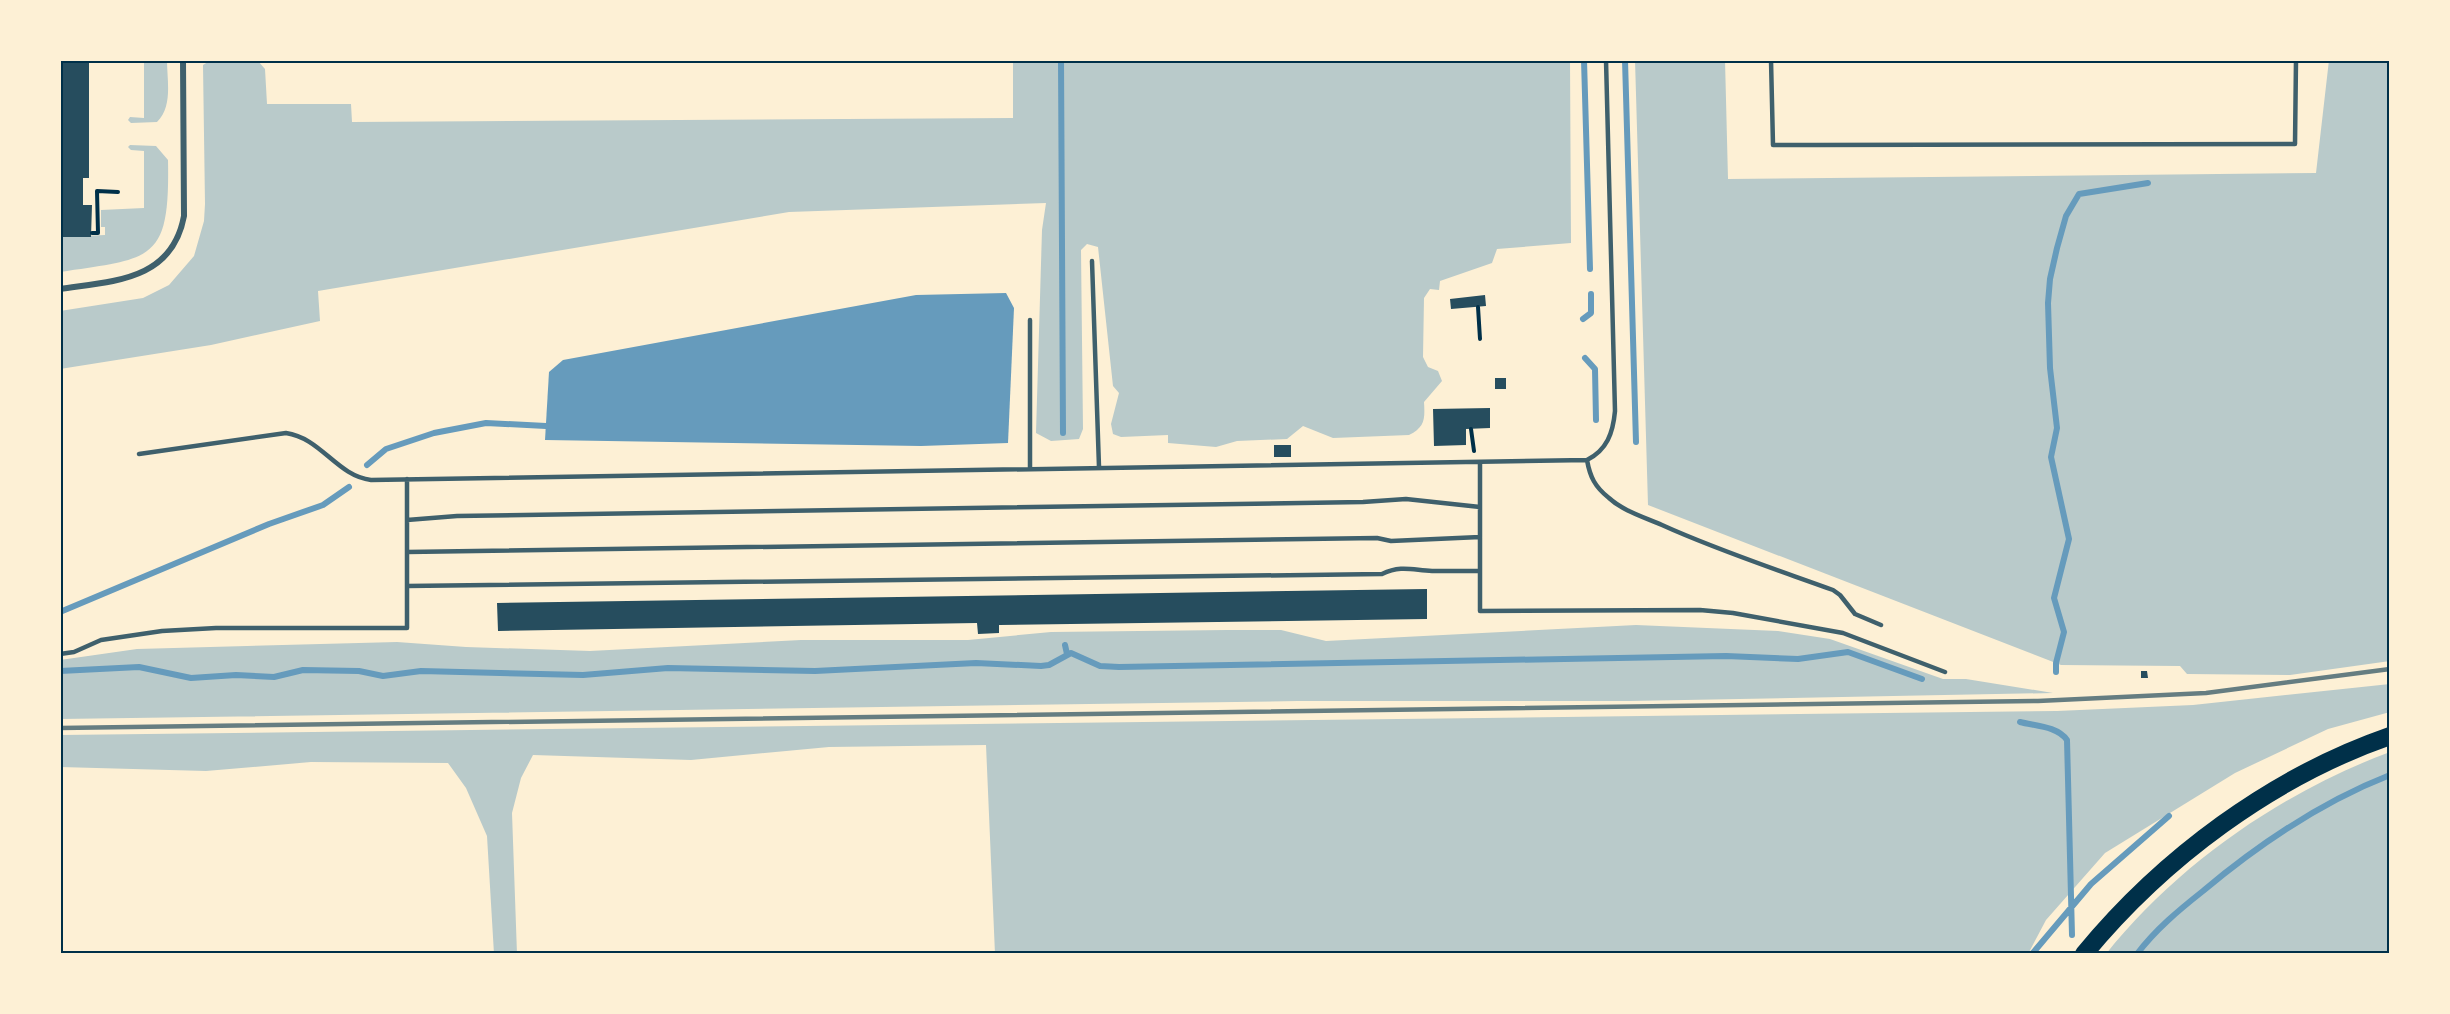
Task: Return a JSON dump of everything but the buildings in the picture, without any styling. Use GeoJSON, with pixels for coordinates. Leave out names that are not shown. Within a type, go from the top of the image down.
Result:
{"type":"FeatureCollection","features":[{"type":"Feature","properties":{"kind":"highway"},"geometry":{"type":"LineString","coordinates":[[2084,954],[2145,889],[2207,837],[2308,772],[2390,736]]}},
{"type":"Feature","properties":{"kind":"street"},"geometry":{"type":"LineString","coordinates":[[60,289],[113,281],[146,272],[174,247],[184,216],[183,60]]}},
{"type":"Feature","properties":{"kind":"lane"},"geometry":{"type":"LineString","coordinates":[[139,454],[286,433],[306,438],[362,479],[1587,460],[1598,455],[1606,445],[1611,435],[1615,411],[1606,60]]}},
{"type":"Feature","properties":{"kind":"lane"},"geometry":{"type":"LineString","coordinates":[[1771,60],[1773,145],[2295,144],[2296,60]]}},
{"type":"Feature","properties":{"kind":"lane"},"geometry":{"type":"LineString","coordinates":[[1092,261],[1099,467]]}},
{"type":"Feature","properties":{"kind":"lane"},"geometry":{"type":"LineString","coordinates":[[1030,320],[1030,468]]}},
{"type":"Feature","properties":{"kind":"lane"},"geometry":{"type":"LineString","coordinates":[[1587,460],[1590,477],[1597,487],[1610,500],[1627,510],[1694,540],[1833,590],[1855,614],[1881,625]]}},
{"type":"Feature","properties":{"kind":"lane"},"geometry":{"type":"LineString","coordinates":[[1480,463],[1480,611],[1700,610],[1733,613],[1843,633],[1945,672]]}},
{"type":"Feature","properties":{"kind":"lane"},"geometry":{"type":"LineString","coordinates":[[60,654],[74,652],[101,640],[162,631],[216,628],[407,628],[407,479]]}},
{"type":"Feature","properties":{"kind":"lane"},"geometry":{"type":"LineString","coordinates":[[407,520],[457,516],[1363,502],[1390,499],[1480,507]]}},
{"type":"Feature","properties":{"kind":"lane"},"geometry":{"type":"LineString","coordinates":[[407,552],[1480,537]]}},
{"type":"Feature","properties":{"kind":"lane"},"geometry":{"type":"LineString","coordinates":[[407,586],[1382,574],[1395,568],[1409,567],[1429,571],[1480,571]]}},
{"type":"Feature","properties":{"kind":"path"},"geometry":{"type":"LineString","coordinates":[[92,233],[98,233],[97,191],[118,192]]}},
{"type":"Feature","properties":{"kind":"path"},"geometry":{"type":"LineString","coordinates":[[1478,307],[1480,339]]}},
{"type":"Feature","properties":{"kind":"path"},"geometry":{"type":"LineString","coordinates":[[1471,429],[1472,446]]}},
{"type":"Feature","properties":{"kind":"shaded area"},"geometry":{"type":"Polygon","coordinates":[[[89,60],[167,60],[167,101],[162,116],[157,122],[131,123],[128,120],[130,117],[144,118],[144,62],[89,60]]]}},
{"type":"Feature","properties":{"kind":"shaded area"},"geometry":{"type":"Polygon","coordinates":[[[211,60],[258,61],[265,69],[267,104],[351,104],[352,122],[1013,118],[1013,60],[1570,60],[1571,243],[1497,249],[1492,263],[1440,281],[1439,290],[1430,289],[1424,298],[1423,357],[1428,367],[1438,371],[1442,381],[1424,402],[1424,418],[1421,426],[1409,435],[1333,438],[1303,426],[1287,439],[1237,441],[1216,447],[1168,443],[1168,435],[1121,437],[1113,434],[1111,424],[1119,393],[1113,386],[1098,247],[1087,244],[1081,250],[1083,429],[1079,439],[1051,441],[1036,433],[1042,230],[1046,203],[789,212],[318,291],[320,321],[211,345],[60,369],[60,311],[143,298],[169,285],[194,256],[204,221],[205,204],[203,65],[211,60]]]}},
{"type":"Feature","properties":{"kind":"shaded area"},"geometry":{"type":"Polygon","coordinates":[[[1635,60],[1725,60],[1728,179],[2316,173],[2329,60],[2390,60],[2390,661],[2290,675],[2187,674],[2180,666],[2061,665],[1648,505],[1635,60]]]}},
{"type":"Feature","properties":{"kind":"shaded area"},"geometry":{"type":"Polygon","coordinates":[[[130,145],[156,146],[168,160],[168,194],[165,219],[159,237],[150,249],[136,257],[116,263],[60,272],[60,237],[105,235],[105,227],[101,227],[101,210],[144,208],[144,151],[131,150],[128,147],[130,145]]]}},
{"type":"Feature","properties":{"kind":"shaded area"},"geometry":{"type":"Polygon","coordinates":[[[1636,625],[1778,631],[1830,639],[1943,679],[1966,679],[2053,693],[1630,701],[1298,701],[60,719],[60,660],[137,649],[397,642],[590,651],[801,640],[968,640],[1051,632],[1227,630],[1281,630],[1326,641],[1636,625]]]}},
{"type":"Feature","properties":{"kind":"shaded area"},"geometry":{"type":"Polygon","coordinates":[[[2390,684],[2390,712],[2328,729],[2235,773],[2105,853],[2046,920],[2028,954],[995,954],[986,745],[829,747],[691,760],[533,755],[521,778],[512,813],[517,954],[494,954],[487,836],[466,788],[448,763],[311,762],[206,771],[60,767],[60,735],[2057,711],[2193,705],[2390,684]]]}},
{"type":"Feature","properties":{"kind":"shaded area"},"geometry":{"type":"Polygon","coordinates":[[[2390,752],[2390,954],[2106,954],[2134,921],[2166,890],[2234,834],[2310,788],[2350,768],[2390,752]]]}},
{"type":"Feature","properties":{"kind":"water"},"geometry":{"type":"Polygon","coordinates":[[[1006,293],[1014,308],[1008,443],[921,446],[545,440],[549,372],[563,360],[916,295],[1006,293]]]}},
{"type":"Feature","properties":{"kind":"waterway"},"geometry":{"type":"LineString","coordinates":[[1061,60],[1063,433]]}},
{"type":"Feature","properties":{"kind":"waterway"},"geometry":{"type":"LineString","coordinates":[[1584,60],[1590,269]]}},
{"type":"Feature","properties":{"kind":"waterway"},"geometry":{"type":"LineString","coordinates":[[1625,60],[1636,442]]}},
{"type":"Feature","properties":{"kind":"waterway"},"geometry":{"type":"LineString","coordinates":[[2056,672],[2064,632],[2054,598],[2069,539],[2051,457],[2057,428],[2050,368],[2048,303],[2050,279],[2066,216],[2079,194],[2148,183]]}},
{"type":"Feature","properties":{"kind":"waterway"},"geometry":{"type":"LineString","coordinates":[[1583,319],[1591,313],[1591,294]]}},
{"type":"Feature","properties":{"kind":"waterway"},"geometry":{"type":"LineString","coordinates":[[1585,358],[1595,369],[1596,420]]}},
{"type":"Feature","properties":{"kind":"waterway"},"geometry":{"type":"LineString","coordinates":[[367,465],[386,449],[434,433],[486,423],[546,426]]}},
{"type":"Feature","properties":{"kind":"waterway"},"geometry":{"type":"LineString","coordinates":[[60,612],[269,524],[323,505],[349,487]]}},
{"type":"Feature","properties":{"kind":"waterway"},"geometry":{"type":"LineString","coordinates":[[1065,645],[1067,654]]}},
{"type":"Feature","properties":{"kind":"waterway"},"geometry":{"type":"LineString","coordinates":[[60,671],[139,667],[191,678],[236,675],[274,677],[303,670],[359,671],[383,676],[421,671],[583,675],[668,668],[815,671],[976,663],[1041,666],[1049,665],[1071,653],[1100,666],[1119,667],[1726,656],[1798,659],[1848,652],[1922,679]]}},
{"type":"Feature","properties":{"kind":"waterway"},"geometry":{"type":"LineString","coordinates":[[2020,722],[2052,729],[2067,740],[2072,935]]}},
{"type":"Feature","properties":{"kind":"waterway"},"geometry":{"type":"LineString","coordinates":[[2137,954],[2152,936],[2177,913],[2246,857],[2315,811],[2390,775]]}},
{"type":"Feature","properties":{"kind":"waterway"},"geometry":{"type":"LineString","coordinates":[[2032,954],[2091,884],[2169,816]]}},
{"type":"Feature","properties":{"kind":"railway"},"geometry":{"type":"LineString","coordinates":[[60,728],[2038,701],[2206,693],[2390,669]]}}]}
